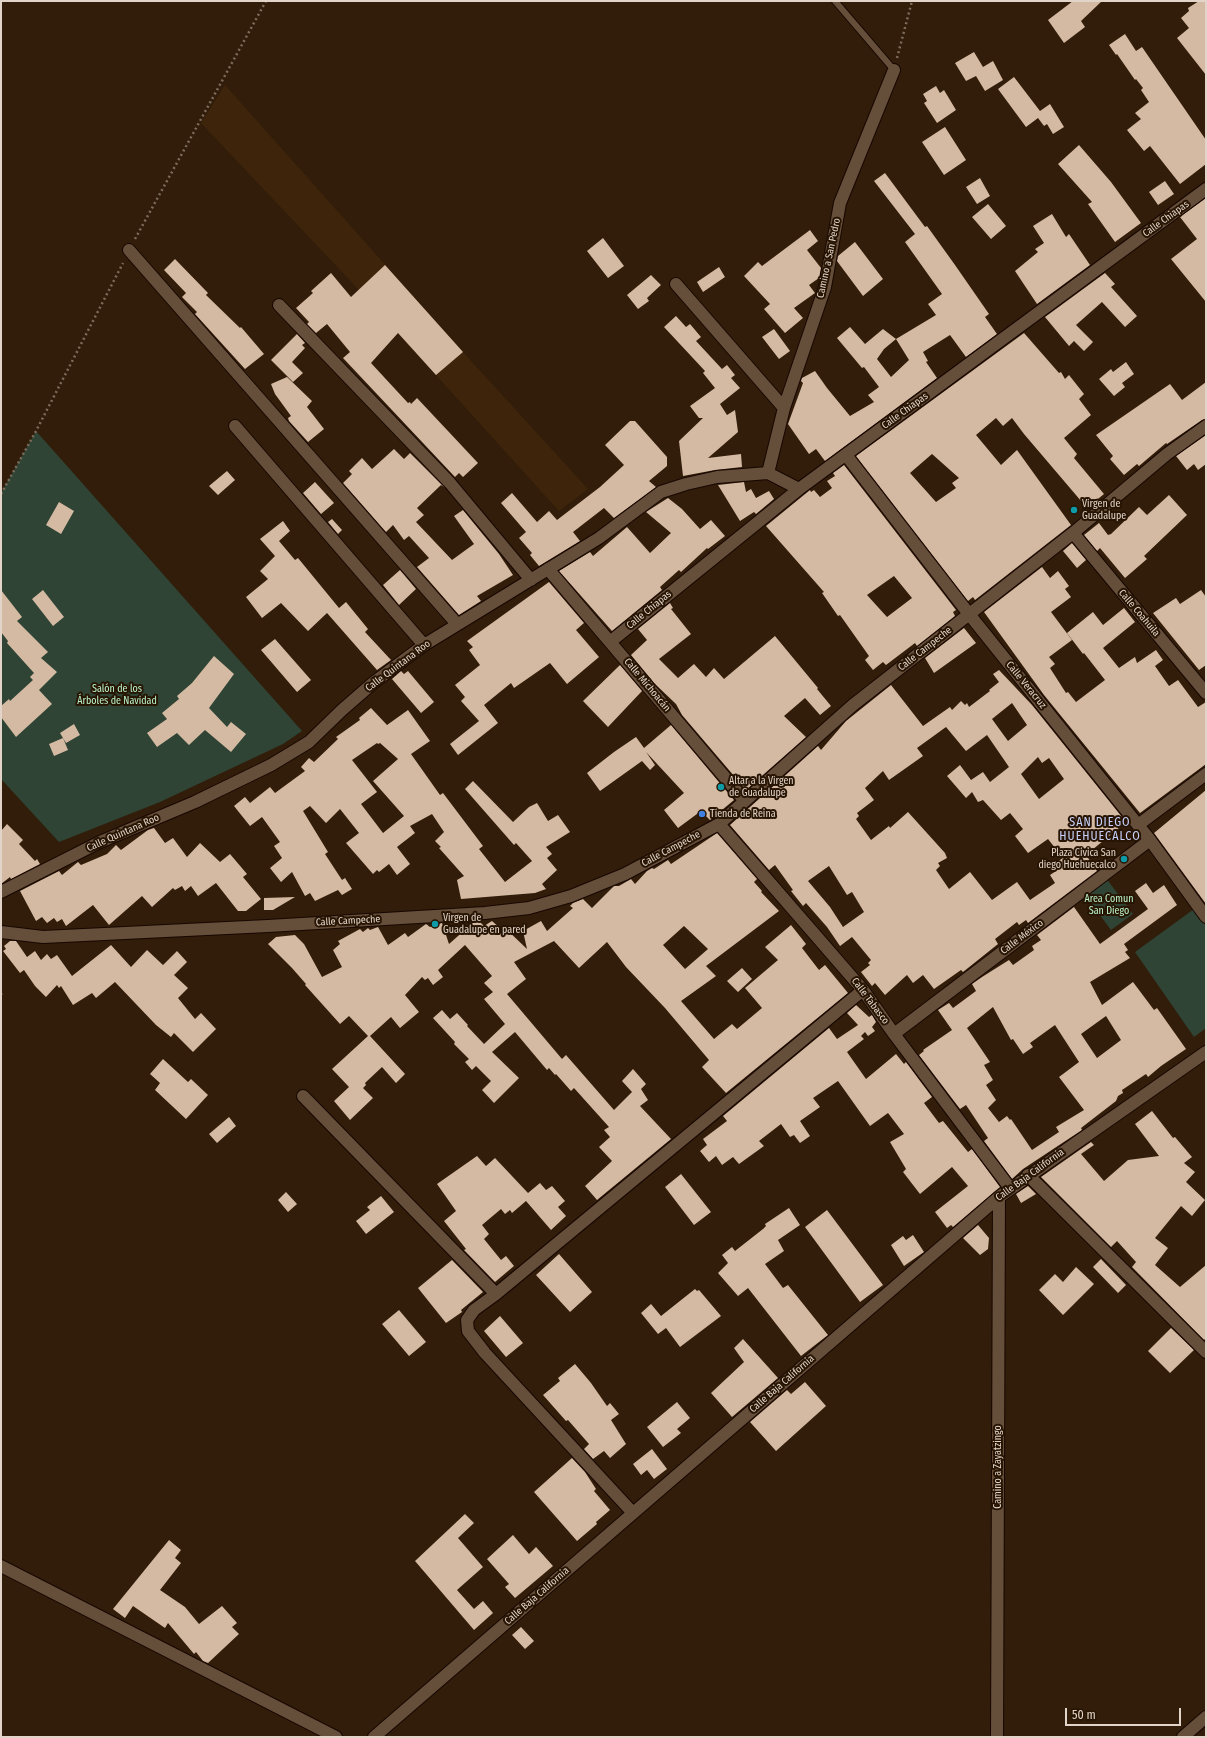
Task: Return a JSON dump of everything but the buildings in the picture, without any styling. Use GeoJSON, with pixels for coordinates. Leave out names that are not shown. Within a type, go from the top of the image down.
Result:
{"type":"FeatureCollection","features":[{"type":"Feature","properties":{"kind":"street","name":"Camino a San Pedro"},"geometry":{"type":"LineString","coordinates":[[768,473],[784,408],[825,287],[840,203],[894,70]]}},
{"type":"Feature","properties":{"kind":"street","name":"Calle Chiapas"},"geometry":{"type":"LineString","coordinates":[[610,642],[799,489],[1206,189]]}},
{"type":"Feature","properties":{"kind":"street"},"geometry":{"type":"LineString","coordinates":[[129,250],[457,624]]}},
{"type":"Feature","properties":{"kind":"street"},"geometry":{"type":"LineString","coordinates":[[676,284],[784,408]]}},
{"type":"Feature","properties":{"kind":"street"},"geometry":{"type":"LineString","coordinates":[[280,306],[450,483],[531,580]]}},
{"type":"Feature","properties":{"kind":"street"},"geometry":{"type":"LineString","coordinates":[[234,426],[424,645]]}},
{"type":"Feature","properties":{"kind":"street","name":"Calle Campeche"},"geometry":{"type":"LineString","coordinates":[[1,932],[50,936],[283,925],[485,913],[529,908],[570,896],[625,874],[719,824],[853,706],[1073,533],[1167,454],[1206,426]]}},
{"type":"Feature","properties":{"kind":"street","name":"Calle Veracruz"},"geometry":{"type":"LineString","coordinates":[[846,454],[970,614],[1150,840],[1206,917]]}},
{"type":"Feature","properties":{"kind":"street"},"geometry":{"type":"LineString","coordinates":[[768,473],[799,489]]}},
{"type":"Feature","properties":{"kind":"street","name":"Calle Quintana Roo"},"geometry":{"type":"LineString","coordinates":[[1,892],[100,842],[195,802],[271,765],[309,742],[373,683],[424,645],[599,538],[661,492],[686,484],[717,477],[768,473]]}},
{"type":"Feature","properties":{"kind":"street","name":"Calle Coahuila"},"geometry":{"type":"LineString","coordinates":[[1073,533],[1206,693]]}},
{"type":"Feature","properties":{"kind":"street","name":"Calle Michoacán"},"geometry":{"type":"LineString","coordinates":[[548,569],[745,801]]}},
{"type":"Feature","properties":{"kind":"street"},"geometry":{"type":"LineString","coordinates":[[1138,825],[1206,774]]}},
{"type":"Feature","properties":{"kind":"street","name":"Calle Tabasco"},"geometry":{"type":"LineString","coordinates":[[719,824],[863,990],[894,1034],[1010,1188]]}},
{"type":"Feature","properties":{"kind":"street","name":"Calle México"},"geometry":{"type":"LineString","coordinates":[[894,1034],[1150,840]]}},
{"type":"Feature","properties":{"kind":"street"},"geometry":{"type":"LineString","coordinates":[[633,1513],[485,1353],[468,1331],[467,1320],[474,1310],[496,1294],[863,990]]}},
{"type":"Feature","properties":{"kind":"street","name":"Calle Baja California"},"geometry":{"type":"LineString","coordinates":[[374,1737],[999,1197],[1028,1175],[1206,1052]]}},
{"type":"Feature","properties":{"kind":"street"},"geometry":{"type":"LineString","coordinates":[[303,1096],[496,1294]]}},
{"type":"Feature","properties":{"kind":"street"},"geometry":{"type":"LineString","coordinates":[[1028,1175],[1206,1352]]}},
{"type":"Feature","properties":{"kind":"street","name":"Camino a Zayatzingo"},"geometry":{"type":"LineString","coordinates":[[997,1737],[999,1197]]}},
{"type":"Feature","properties":{"kind":"street"},"geometry":{"type":"LineString","coordinates":[[1,1566],[336,1737]]}},
{"type":"Feature","properties":{"kind":"street"},"geometry":{"type":"LineString","coordinates":[[1183,1737],[1206,1717]]}},
{"type":"Feature","properties":{"kind":"lane"},"geometry":{"type":"LineString","coordinates":[[835,1],[894,70]]}},
{"type":"Feature","properties":{"kind":"path"},"geometry":{"type":"LineString","coordinates":[[894,70],[912,1]]}},
{"type":"Feature","properties":{"kind":"shaded area"},"geometry":{"type":"Polygon","coordinates":[[[225,85],[463,352],[588,489],[559,511],[359,290],[201,123],[225,85]]]}},
{"type":"Feature","properties":{"kind":"green space","name":"Salón de los Árboles de Navidad"},"geometry":{"type":"Polygon","coordinates":[[[36,431],[302,731],[283,744],[160,802],[59,842],[1,779],[1,493],[36,431]]]}},
{"type":"Feature","properties":{"kind":"green space","name":"Area Comun San Diego"},"geometry":{"type":"Polygon","coordinates":[[[1106,878],[1133,914],[1111,930],[1085,895],[1106,878]]]}},
{"type":"Feature","properties":{"kind":"green space"},"geometry":{"type":"Polygon","coordinates":[[[1194,909],[1206,926],[1206,1028],[1194,1037],[1135,952],[1194,909]]]}},
{"type":"Feature","properties":{"kind":"place","name":"Virgen de Guadalupe"},"geometry":{"type":"Point","coordinates":[1074,510]}},
{"type":"Feature","properties":{"kind":"place","name":"Altar a la Virgen de Guadalupe"},"geometry":{"type":"Point","coordinates":[721,787]}},
{"type":"Feature","properties":{"kind":"place","name":"Tienda de Reina"},"geometry":{"type":"Point","coordinates":[702,814]}},
{"type":"Feature","properties":{"kind":"place","name":"Plaza Civica San diego Huehuecalco"},"geometry":{"type":"Point","coordinates":[1124,859]}},
{"type":"Feature","properties":{"kind":"place","name":"Virgen de Guadalupe en pared"},"geometry":{"type":"Point","coordinates":[435,924]}},
{"type":"Feature","properties":{"kind":"district","name":"SAN DIEGO HUEHUECALCO"},"geometry":{"type":"Point","coordinates":[1100,830]}}]}
